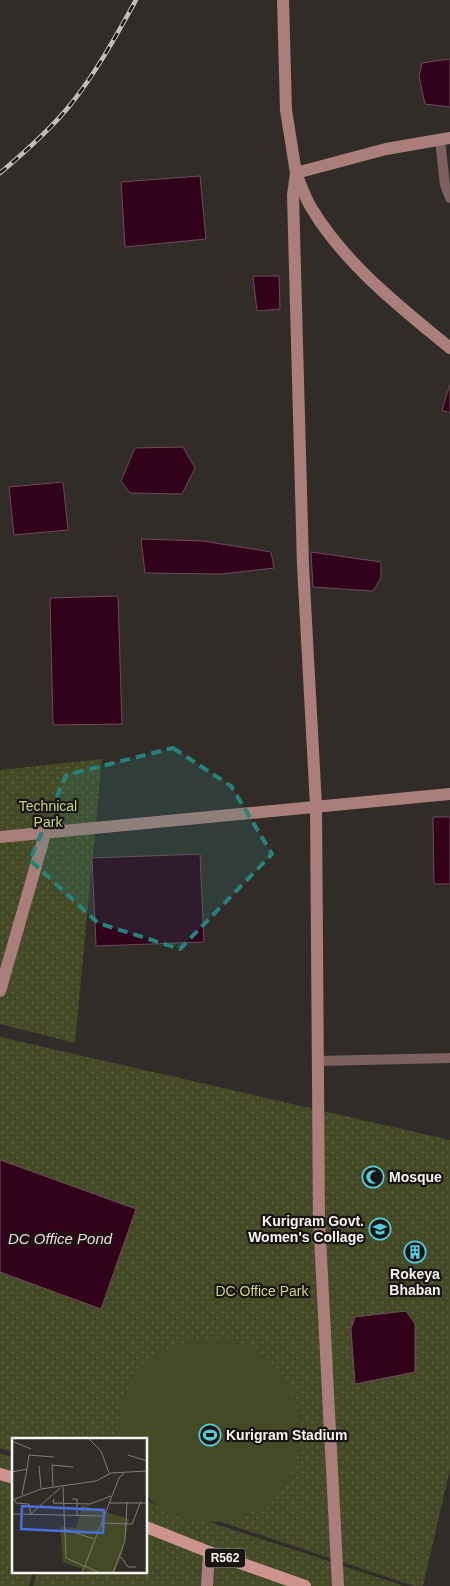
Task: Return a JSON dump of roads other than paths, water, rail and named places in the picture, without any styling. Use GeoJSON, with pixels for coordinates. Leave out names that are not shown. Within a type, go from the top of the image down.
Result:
{"type":"FeatureCollection","features":[{"type":"Feature","properties":{"kind":"main road","name":"R562"},"geometry":{"type":"LineString","coordinates":[[148,1528],[305,1586]]}},
{"type":"Feature","properties":{"kind":"street"},"geometry":{"type":"LineString","coordinates":[[283,0],[286,110],[296,173],[294,195],[303,565],[316,806],[319,1218],[338,1586]]}},
{"type":"Feature","properties":{"kind":"street"},"geometry":{"type":"LineString","coordinates":[[296,173],[386,149],[445,139],[446,185],[450,198]]}},
{"type":"Feature","properties":{"kind":"street"},"geometry":{"type":"LineString","coordinates":[[296,173],[311,207],[334,241],[399,307],[450,348]]}},
{"type":"Feature","properties":{"kind":"street"},"geometry":{"type":"LineString","coordinates":[[0,837],[450,794]]}},
{"type":"Feature","properties":{"kind":"street"},"geometry":{"type":"LineString","coordinates":[[0,991],[45,834]]}},
{"type":"Feature","properties":{"kind":"street"},"geometry":{"type":"LineString","coordinates":[[318,1061],[450,1058]]}},
{"type":"Feature","properties":{"kind":"street"},"geometry":{"type":"LineString","coordinates":[[207,1586],[209,1552]]}},
{"type":"Feature","properties":{"kind":"water"},"geometry":{"type":"Polygon","coordinates":[[[450,59],[450,107],[425,104],[419,77],[422,63],[450,59]]]}},
{"type":"Feature","properties":{"kind":"water"},"geometry":{"type":"Polygon","coordinates":[[[200,176],[206,239],[125,247],[121,182],[200,176]]]}},
{"type":"Feature","properties":{"kind":"water"},"geometry":{"type":"Polygon","coordinates":[[[253,276],[279,276],[280,309],[257,311],[253,276]]]}},
{"type":"Feature","properties":{"kind":"water"},"geometry":{"type":"Polygon","coordinates":[[[450,384],[450,413],[442,410],[450,384]]]}},
{"type":"Feature","properties":{"kind":"water"},"geometry":{"type":"Polygon","coordinates":[[[183,447],[195,468],[182,494],[130,493],[121,481],[135,448],[183,447]]]}},
{"type":"Feature","properties":{"kind":"water"},"geometry":{"type":"Polygon","coordinates":[[[63,482],[68,530],[14,535],[9,487],[63,482]]]}},
{"type":"Feature","properties":{"kind":"water"},"geometry":{"type":"Polygon","coordinates":[[[141,539],[203,541],[271,552],[274,568],[222,574],[145,573],[141,539]]]}},
{"type":"Feature","properties":{"kind":"water"},"geometry":{"type":"Polygon","coordinates":[[[311,552],[381,562],[381,578],[373,591],[313,587],[311,552]]]}},
{"type":"Feature","properties":{"kind":"water"},"geometry":{"type":"Polygon","coordinates":[[[118,596],[122,724],[53,725],[50,598],[118,596]]]}},
{"type":"Feature","properties":{"kind":"water"},"geometry":{"type":"Polygon","coordinates":[[[433,817],[450,817],[450,884],[434,884],[433,817]]]}},
{"type":"Feature","properties":{"kind":"water"},"geometry":{"type":"Polygon","coordinates":[[[200,854],[204,942],[96,946],[92,858],[200,854]]]}},
{"type":"Feature","properties":{"kind":"water","name":"DC Office Pond"},"geometry":{"type":"Polygon","coordinates":[[[0,1160],[136,1209],[101,1309],[0,1272],[0,1160]]]}},
{"type":"Feature","properties":{"kind":"water"},"geometry":{"type":"Polygon","coordinates":[[[406,1311],[415,1324],[415,1372],[355,1384],[351,1329],[355,1317],[406,1311]]]}},
{"type":"Feature","properties":{"kind":"railway"},"geometry":{"type":"LineString","coordinates":[[0,173],[37,140],[71,104],[98,66],[136,0]]}},
{"type":"Feature","properties":{"kind":"place","name":"Mosque"},"geometry":{"type":"Point","coordinates":[373,1177]}},
{"type":"Feature","properties":{"kind":"place","name":"Kurigram Govt. Women's Collage"},"geometry":{"type":"Point","coordinates":[380,1229]}},
{"type":"Feature","properties":{"kind":"place","name":"Rokeya Bhaban"},"geometry":{"type":"Point","coordinates":[415,1252]}},
{"type":"Feature","properties":{"kind":"place","name":"Kurigram Stadium"},"geometry":{"type":"Point","coordinates":[210,1435]}},
{"type":"Feature","properties":{"kind":"park label","name":"Technical Park"},"geometry":{"type":"Point","coordinates":[48,814]}},
{"type":"Feature","properties":{"kind":"park label","name":"DC Office Park"},"geometry":{"type":"Point","coordinates":[262,1291]}}]}
